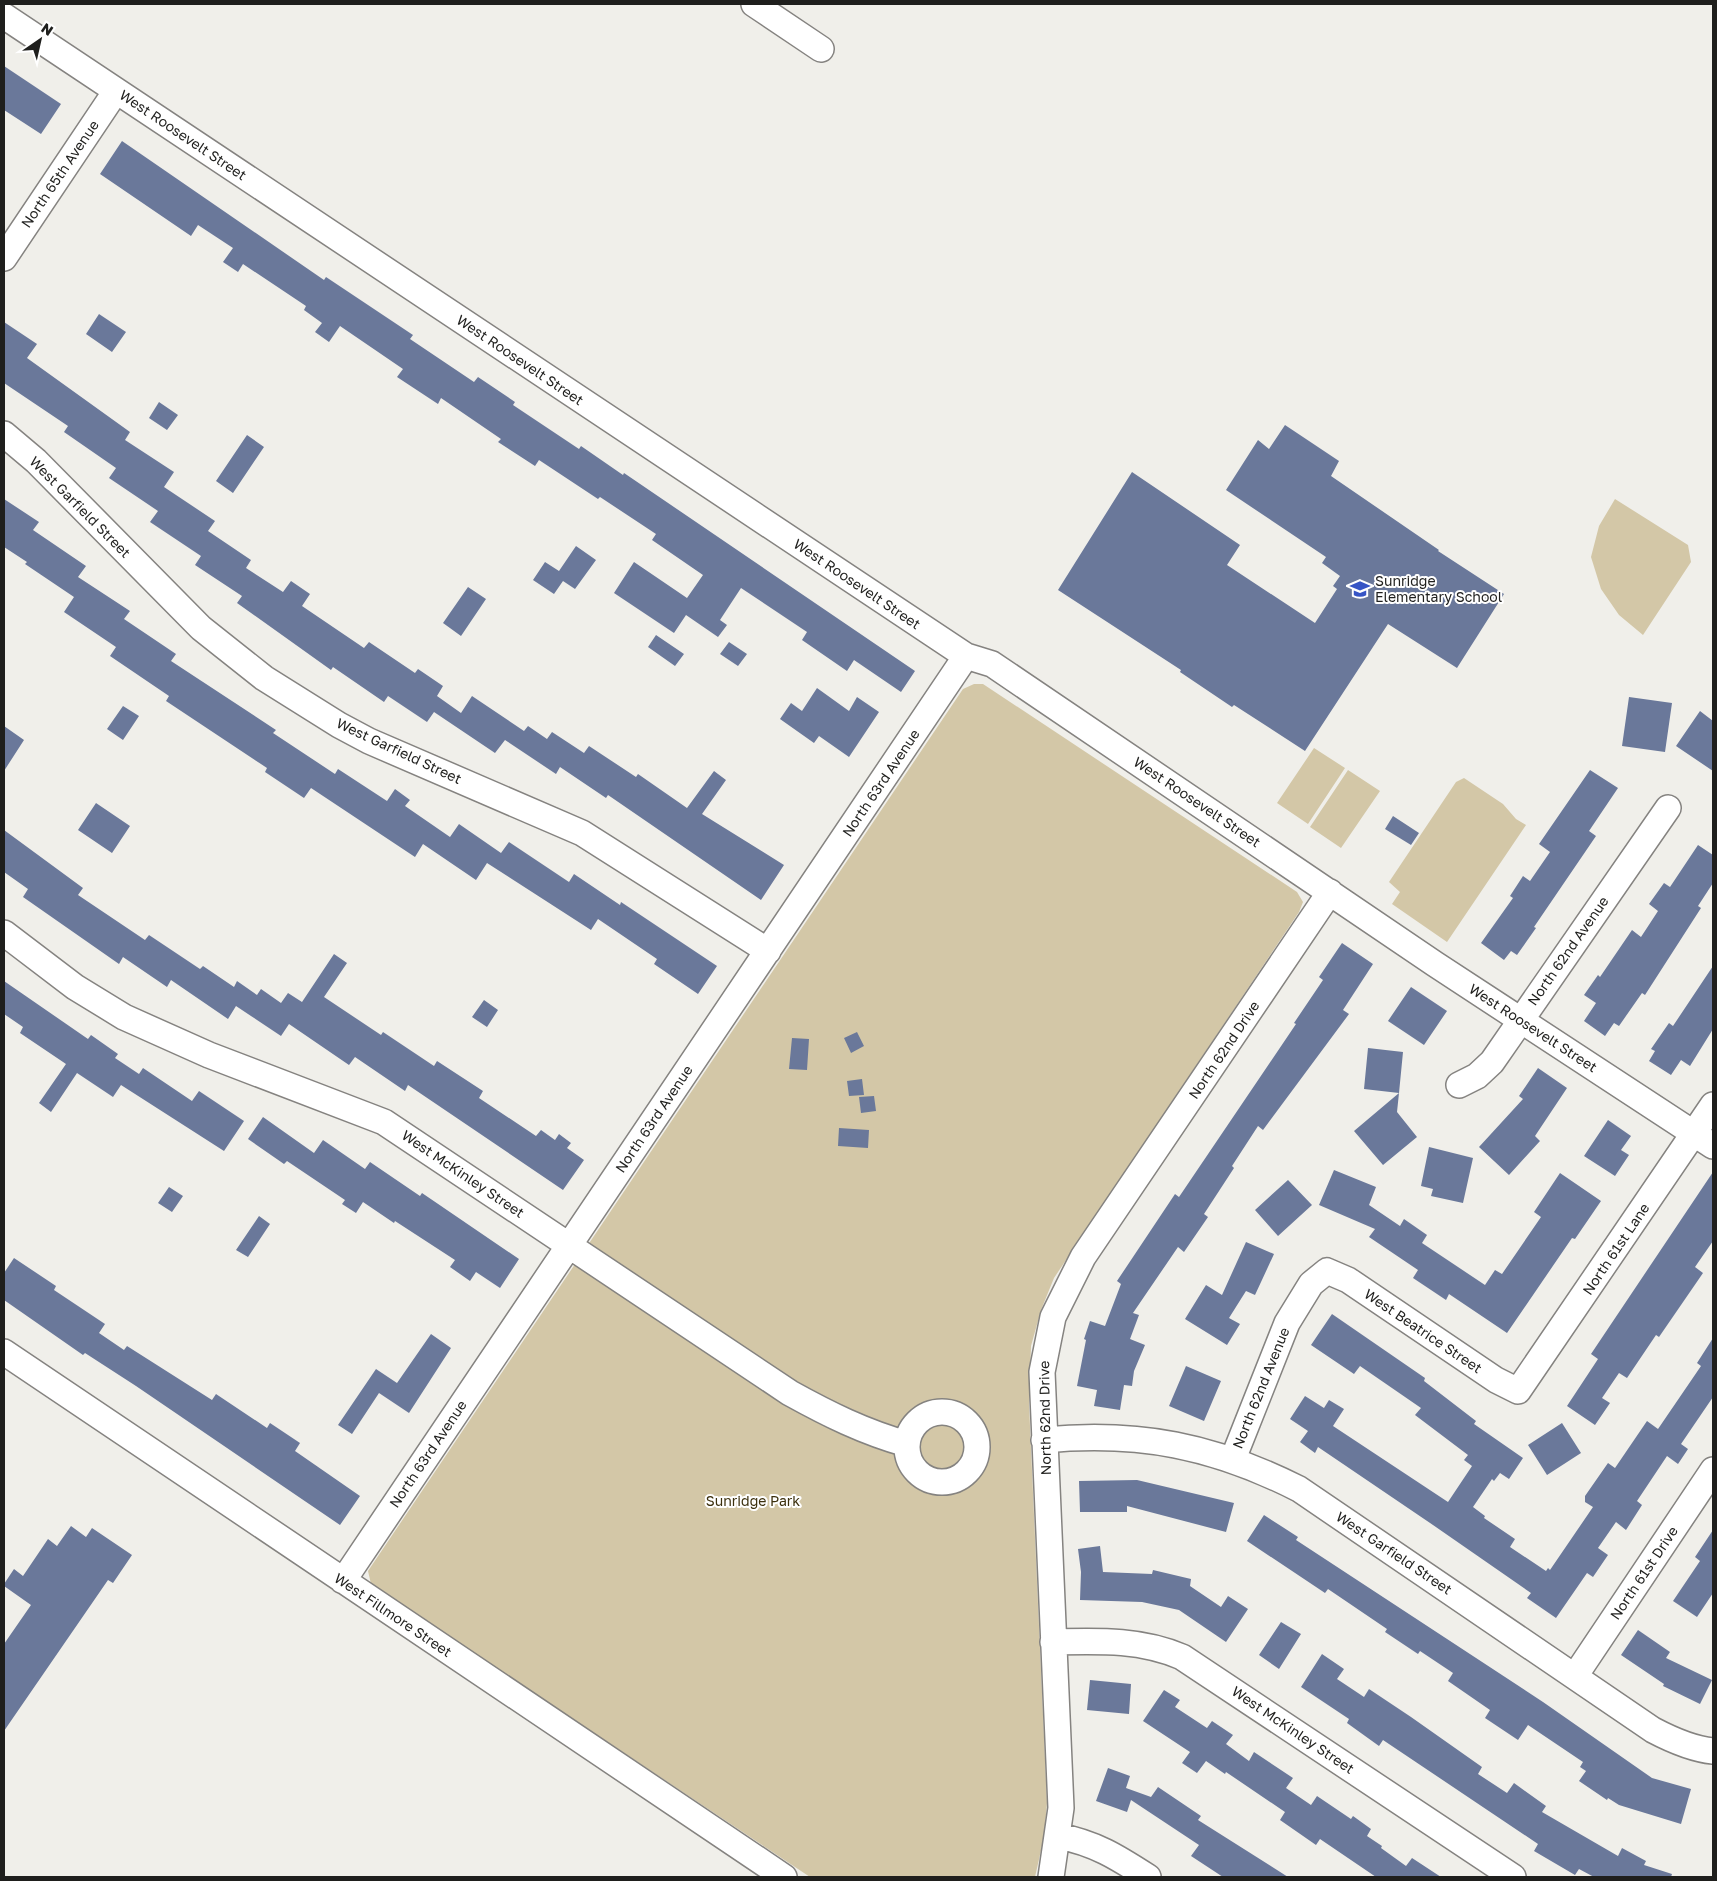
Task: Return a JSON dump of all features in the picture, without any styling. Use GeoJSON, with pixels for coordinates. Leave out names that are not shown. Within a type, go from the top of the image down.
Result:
{"type":"FeatureCollection","features":[{"type":"Feature","properties":{"kind":"street"},"geometry":{"type":"LineString","coordinates":[[754,4],[821,49]]}},
{"type":"Feature","properties":{"kind":"street","name":"West Roosevelt Street"},"geometry":{"type":"LineString","coordinates":[[4,16],[966,656],[992,664],[1521,1020],[1704,1140]]}},
{"type":"Feature","properties":{"kind":"street","name":"North 65th Avenue"},"geometry":{"type":"LineString","coordinates":[[4,258],[116,91]]}},
{"type":"Feature","properties":{"kind":"street","name":"West Garfield Street"},"geometry":{"type":"LineString","coordinates":[[4,434],[36,461],[201,628],[264,678],[339,725],[369,741],[582,833],[768,951]]}},
{"type":"Feature","properties":{"kind":"street","name":"North 63rd Avenue"},"geometry":{"type":"LineString","coordinates":[[342,1581],[966,656]]}},
{"type":"Feature","properties":{"kind":"street","name":"North 62nd Avenue"},"geometry":{"type":"LineString","coordinates":[[1459,1085],[1477,1076],[1492,1062],[1668,808]]}},
{"type":"Feature","properties":{"kind":"street","name":"North 62nd Drive"},"geometry":{"type":"LineString","coordinates":[[1051,1877],[1061,1808],[1042,1372],[1053,1316],[1071,1278],[1330,892]]}},
{"type":"Feature","properties":{"kind":"street","name":"West McKinley Street"},"geometry":{"type":"LineString","coordinates":[[4,933],[75,987],[124,1017],[200,1051],[384,1122],[790,1393],[843,1422],[868,1433],[907,1444]]}},
{"type":"Feature","properties":{"kind":"street","name":"North 61st Lane"},"geometry":{"type":"LineString","coordinates":[[1518,1391],[1704,1140],[1713,1105]]}},
{"type":"Feature","properties":{"kind":"street","name":"North 62nd Avenue"},"geometry":{"type":"LineString","coordinates":[[1233,1459],[1287,1323],[1311,1284],[1327,1272]]}},
{"type":"Feature","properties":{"kind":"street","name":"West Beatrice Street"},"geometry":{"type":"LineString","coordinates":[[1327,1272],[1348,1280],[1496,1380],[1518,1391]]}},
{"type":"Feature","properties":{"kind":"street","name":"West Fillmore Street"},"geometry":{"type":"LineString","coordinates":[[4,1353],[784,1877]]}},
{"type":"Feature","properties":{"kind":"street","name":"West Garfield Street"},"geometry":{"type":"LineString","coordinates":[[1044,1440],[1098,1437],[1171,1443],[1233,1459],[1261,1469],[1299,1488],[1653,1730],[1702,1750],[1713,1751]]}},
{"type":"Feature","properties":{"kind":"street","name":"North 61st Drive"},"geometry":{"type":"LineString","coordinates":[[1574,1676],[1713,1470]]}},
{"type":"Feature","properties":{"kind":"street","name":"West McKinley Street"},"geometry":{"type":"LineString","coordinates":[[1053,1642],[1127,1642],[1164,1649],[1182,1656],[1513,1877]]}},
{"type":"Feature","properties":{"kind":"street"},"geometry":{"type":"LineString","coordinates":[[1058,1836],[1084,1841],[1103,1849],[1148,1877]]}},
{"type":"Feature","properties":{"kind":"green space"},"geometry":{"type":"Polygon","coordinates":[[[1615,499],[1688,545],[1691,562],[1643,635],[1619,615],[1601,589],[1591,557],[1599,526],[1615,499]]]}},
{"type":"Feature","properties":{"kind":"green space","name":"Sunridge Park"},"geometry":{"type":"Polygon","coordinates":[[[974,684],[983,684],[1297,892],[1303,902],[1299,912],[1054,1278],[1041,1310],[1031,1346],[1029,1404],[1047,1803],[1044,1837],[1035,1877],[810,1877],[371,1584],[368,1571],[963,689],[974,684]]]}},
{"type":"Feature","properties":{"kind":"green space"},"geometry":{"type":"Polygon","coordinates":[[[1314,748],[1345,768],[1308,824],[1277,803],[1314,748]]]}},
{"type":"Feature","properties":{"kind":"green space"},"geometry":{"type":"Polygon","coordinates":[[[1348,770],[1380,791],[1341,848],[1310,827],[1348,770]]]}},
{"type":"Feature","properties":{"kind":"green space"},"geometry":{"type":"Polygon","coordinates":[[[1464,778],[1503,804],[1516,819],[1526,825],[1447,942],[1392,904],[1400,892],[1389,882],[1456,782],[1464,778]]]}},
{"type":"Feature","properties":{"kind":"building"},"geometry":{"type":"Polygon","coordinates":[[[4,66],[61,104],[41,134],[4,110],[4,66]]]}},
{"type":"Feature","properties":{"kind":"building"},"geometry":{"type":"Polygon","coordinates":[[[122,141],[324,280],[326,277],[413,335],[410,339],[474,382],[478,377],[515,402],[513,405],[579,449],[581,446],[623,475],[624,473],[915,671],[901,692],[854,660],[847,671],[802,640],[807,632],[741,588],[720,620],[727,625],[718,637],[686,615],[674,633],[614,593],[634,562],[687,598],[703,575],[652,540],[656,534],[600,497],[598,499],[539,460],[535,466],[498,442],[501,439],[441,398],[438,404],[397,377],[403,369],[340,326],[329,342],[315,332],[322,323],[304,310],[306,306],[243,264],[238,272],[223,262],[233,248],[198,225],[191,236],[100,174],[122,141]]]}},
{"type":"Feature","properties":{"kind":"building"},"geometry":{"type":"Polygon","coordinates":[[[99,314],[126,332],[112,352],[86,334],[99,314]]]}},
{"type":"Feature","properties":{"kind":"building"},"geometry":{"type":"Polygon","coordinates":[[[4,322],[37,344],[27,358],[130,432],[125,440],[174,472],[164,487],[215,521],[208,531],[251,560],[246,568],[283,592],[291,581],[310,594],[302,606],[364,648],[369,642],[415,673],[418,669],[443,686],[437,696],[461,713],[472,696],[524,731],[528,726],[547,739],[552,732],[584,753],[589,746],[636,777],[638,774],[687,808],[714,771],[726,780],[702,814],[784,865],[761,900],[608,795],[606,798],[560,767],[556,774],[505,740],[495,753],[434,712],[427,722],[388,696],[384,702],[333,667],[331,670],[237,603],[242,596],[195,565],[201,556],[150,522],[158,511],[109,478],[116,468],[64,432],[68,426],[4,383],[4,322]]]}},
{"type":"Feature","properties":{"kind":"building"},"geometry":{"type":"Polygon","coordinates":[[[159,402],[178,415],[167,430],[149,418],[159,402]]]}},
{"type":"Feature","properties":{"kind":"building"},"geometry":{"type":"Polygon","coordinates":[[[1285,425],[1339,461],[1331,476],[1438,551],[1504,594],[1457,668],[1388,624],[1305,751],[1234,705],[1232,707],[1180,672],[1181,670],[1058,590],[1132,472],[1240,545],[1227,565],[1315,623],[1337,589],[1333,586],[1340,576],[1322,563],[1326,557],[1226,490],[1258,440],[1269,449],[1285,425]]]}},
{"type":"Feature","properties":{"kind":"building"},"geometry":{"type":"Polygon","coordinates":[[[247,435],[264,447],[233,493],[216,481],[247,435]]]}},
{"type":"Feature","properties":{"kind":"building"},"geometry":{"type":"Polygon","coordinates":[[[4,499],[39,522],[33,530],[86,566],[78,577],[130,611],[124,619],[176,654],[171,661],[276,730],[273,733],[335,774],[338,769],[387,801],[395,789],[410,800],[405,806],[450,837],[459,824],[501,853],[509,842],[569,882],[574,874],[620,905],[621,902],[717,966],[698,994],[654,964],[657,959],[598,919],[591,930],[487,863],[476,880],[423,844],[415,857],[311,788],[304,798],[265,772],[267,768],[166,701],[169,696],[110,656],[116,647],[64,612],[74,597],[25,564],[27,562],[4,547],[4,499]]]}},
{"type":"Feature","properties":{"kind":"building"},"geometry":{"type":"Polygon","coordinates":[[[576,546],[596,560],[575,589],[563,581],[554,594],[533,580],[545,562],[559,571],[576,546]]]}},
{"type":"Feature","properties":{"kind":"building"},"geometry":{"type":"Polygon","coordinates":[[[468,587],[486,599],[461,636],[443,623],[468,587]]]}},
{"type":"Feature","properties":{"kind":"building"},"geometry":{"type":"Polygon","coordinates":[[[656,635],[684,654],[675,666],[648,647],[656,635]]]}},
{"type":"Feature","properties":{"kind":"building"},"geometry":{"type":"Polygon","coordinates":[[[729,642],[747,654],[738,666],[720,654],[729,642]]]}},
{"type":"Feature","properties":{"kind":"building"},"geometry":{"type":"Polygon","coordinates":[[[817,688],[849,711],[857,697],[879,712],[849,757],[819,736],[814,743],[780,719],[791,703],[802,711],[817,688]]]}},
{"type":"Feature","properties":{"kind":"building"},"geometry":{"type":"Polygon","coordinates":[[[1629,697],[1672,703],[1665,752],[1622,746],[1629,697]]]}},
{"type":"Feature","properties":{"kind":"building"},"geometry":{"type":"Polygon","coordinates":[[[123,706],[139,716],[123,740],[107,729],[123,706]]]}},
{"type":"Feature","properties":{"kind":"building"},"geometry":{"type":"Polygon","coordinates":[[[1700,711],[1713,721],[1713,771],[1676,746],[1700,711]]]}},
{"type":"Feature","properties":{"kind":"building"},"geometry":{"type":"Polygon","coordinates":[[[4,726],[24,740],[4,771],[4,726]]]}},
{"type":"Feature","properties":{"kind":"building"},"geometry":{"type":"Polygon","coordinates":[[[1590,770],[1618,788],[1589,831],[1596,836],[1534,927],[1536,928],[1517,955],[1511,951],[1504,960],[1481,943],[1513,898],[1510,896],[1523,876],[1530,881],[1550,852],[1539,844],[1590,770]]]}},
{"type":"Feature","properties":{"kind":"building"},"geometry":{"type":"Polygon","coordinates":[[[96,803],[130,826],[112,853],[78,830],[96,803]]]}},
{"type":"Feature","properties":{"kind":"building"},"geometry":{"type":"Polygon","coordinates":[[[1393,816],[1419,833],[1411,845],[1385,829],[1393,816]]]}},
{"type":"Feature","properties":{"kind":"building"},"geometry":{"type":"Polygon","coordinates":[[[4,830],[83,888],[78,895],[145,940],[149,935],[200,969],[203,966],[234,987],[237,981],[257,995],[261,989],[281,1003],[288,993],[302,1002],[334,954],[347,963],[324,997],[381,1035],[383,1032],[434,1066],[437,1061],[483,1091],[479,1098],[536,1136],[541,1130],[555,1140],[559,1134],[571,1143],[567,1148],[584,1160],[563,1190],[408,1085],[405,1091],[355,1057],[349,1065],[289,1024],[281,1036],[236,1006],[228,1019],[171,980],[167,987],[123,957],[119,964],[23,897],[28,889],[4,872],[4,830]]]}},
{"type":"Feature","properties":{"kind":"building"},"geometry":{"type":"Polygon","coordinates":[[[1698,845],[1713,855],[1713,883],[1698,906],[1701,908],[1645,995],[1642,993],[1619,1026],[1614,1023],[1605,1036],[1584,1021],[1596,1003],[1584,995],[1598,975],[1600,977],[1632,930],[1641,937],[1658,911],[1649,904],[1664,883],[1670,887],[1698,845]]]}},
{"type":"Feature","properties":{"kind":"building"},"geometry":{"type":"Polygon","coordinates":[[[1342,943],[1373,964],[1343,1010],[1349,1014],[1263,1130],[1258,1126],[1232,1166],[1234,1168],[1204,1214],[1208,1217],[1184,1252],[1178,1247],[1133,1313],[1139,1315],[1130,1339],[1145,1345],[1134,1371],[1132,1386],[1124,1385],[1120,1410],[1094,1406],[1097,1390],[1077,1386],[1086,1340],[1084,1339],[1090,1321],[1105,1326],[1121,1284],[1117,1281],[1175,1194],[1179,1197],[1296,1024],[1294,1023],[1323,980],[1319,977],[1342,943]]]}},
{"type":"Feature","properties":{"kind":"building"},"geometry":{"type":"Polygon","coordinates":[[[1713,966],[1713,1029],[1690,1066],[1681,1060],[1671,1075],[1649,1061],[1655,1051],[1651,1049],[1669,1023],[1673,1026],[1713,966]]]}},
{"type":"Feature","properties":{"kind":"building"},"geometry":{"type":"Polygon","coordinates":[[[4,981],[88,1039],[91,1035],[118,1054],[115,1058],[139,1074],[143,1068],[192,1101],[199,1091],[244,1121],[224,1151],[121,1085],[113,1097],[77,1073],[51,1112],[39,1103],[66,1064],[20,1033],[23,1027],[4,1014],[4,981]]]}},
{"type":"Feature","properties":{"kind":"building"},"geometry":{"type":"Polygon","coordinates":[[[1411,987],[1447,1011],[1424,1045],[1388,1021],[1411,987]]]}},
{"type":"Feature","properties":{"kind":"building"},"geometry":{"type":"Polygon","coordinates":[[[484,1000],[498,1010],[487,1027],[472,1017],[484,1000]]]}},
{"type":"Feature","properties":{"kind":"building"},"geometry":{"type":"Polygon","coordinates":[[[857,1032],[864,1046],[851,1053],[844,1038],[857,1032]]]}},
{"type":"Feature","properties":{"kind":"building"},"geometry":{"type":"Polygon","coordinates":[[[792,1038],[809,1039],[807,1070],[789,1069],[792,1038]]]}},
{"type":"Feature","properties":{"kind":"building"},"geometry":{"type":"Polygon","coordinates":[[[1368,1048],[1403,1052],[1399,1093],[1364,1089],[1368,1048]]]}},
{"type":"Feature","properties":{"kind":"building"},"geometry":{"type":"Polygon","coordinates":[[[1538,1068],[1567,1088],[1535,1136],[1540,1141],[1509,1175],[1479,1147],[1523,1099],[1519,1096],[1538,1068]]]}},
{"type":"Feature","properties":{"kind":"building"},"geometry":{"type":"Polygon","coordinates":[[[862,1079],[864,1095],[849,1096],[847,1081],[862,1079]]]}},
{"type":"Feature","properties":{"kind":"building"},"geometry":{"type":"Polygon","coordinates":[[[1399,1093],[1397,1112],[1417,1137],[1383,1165],[1354,1131],[1399,1093]]]}},
{"type":"Feature","properties":{"kind":"building"},"geometry":{"type":"Polygon","coordinates":[[[874,1096],[876,1111],[861,1113],[859,1097],[874,1096]]]}},
{"type":"Feature","properties":{"kind":"building"},"geometry":{"type":"Polygon","coordinates":[[[263,1117],[314,1153],[323,1140],[365,1169],[370,1162],[420,1196],[422,1193],[519,1259],[500,1288],[476,1272],[470,1281],[450,1267],[455,1260],[395,1221],[394,1223],[363,1202],[356,1213],[342,1204],[345,1200],[287,1161],[284,1164],[248,1139],[263,1117]]]}},
{"type":"Feature","properties":{"kind":"building"},"geometry":{"type":"Polygon","coordinates":[[[1608,1120],[1631,1136],[1621,1150],[1629,1155],[1615,1176],[1584,1156],[1608,1120]]]}},
{"type":"Feature","properties":{"kind":"building"},"geometry":{"type":"Polygon","coordinates":[[[839,1128],[869,1130],[868,1148],[838,1146],[839,1128]]]}},
{"type":"Feature","properties":{"kind":"building"},"geometry":{"type":"Polygon","coordinates":[[[1429,1147],[1473,1158],[1463,1203],[1431,1196],[1433,1189],[1421,1186],[1429,1147]]]}},
{"type":"Feature","properties":{"kind":"building"},"geometry":{"type":"Polygon","coordinates":[[[1334,1170],[1376,1187],[1369,1205],[1400,1226],[1404,1219],[1427,1235],[1422,1243],[1485,1285],[1495,1270],[1502,1274],[1541,1217],[1534,1212],[1560,1173],[1601,1201],[1575,1239],[1572,1238],[1507,1333],[1449,1294],[1446,1300],[1413,1278],[1418,1270],[1369,1237],[1375,1229],[1319,1205],[1334,1170]]]}},
{"type":"Feature","properties":{"kind":"building"},"geometry":{"type":"Polygon","coordinates":[[[1713,1172],[1713,1241],[1695,1267],[1703,1273],[1659,1337],[1656,1335],[1627,1378],[1619,1373],[1602,1398],[1610,1403],[1595,1425],[1567,1406],[1598,1359],[1591,1354],[1713,1172]]]}},
{"type":"Feature","properties":{"kind":"building"},"geometry":{"type":"Polygon","coordinates":[[[1288,1180],[1312,1205],[1278,1236],[1255,1210],[1288,1180]]]}},
{"type":"Feature","properties":{"kind":"building"},"geometry":{"type":"Polygon","coordinates":[[[169,1187],[183,1196],[172,1212],[158,1203],[169,1187]]]}},
{"type":"Feature","properties":{"kind":"building"},"geometry":{"type":"Polygon","coordinates":[[[259,1216],[270,1224],[248,1257],[236,1250],[259,1216]]]}},
{"type":"Feature","properties":{"kind":"building"},"geometry":{"type":"Polygon","coordinates":[[[1246,1242],[1274,1254],[1255,1295],[1246,1291],[1229,1318],[1240,1324],[1227,1345],[1185,1319],[1206,1285],[1222,1295],[1246,1242]]]}},
{"type":"Feature","properties":{"kind":"building"},"geometry":{"type":"Polygon","coordinates":[[[14,1258],[56,1286],[54,1290],[105,1324],[99,1333],[124,1350],[127,1346],[212,1400],[216,1394],[267,1428],[270,1423],[300,1443],[295,1451],[360,1496],[340,1525],[136,1386],[85,1353],[83,1355],[4,1300],[4,1273],[14,1258]]]}},
{"type":"Feature","properties":{"kind":"building"},"geometry":{"type":"Polygon","coordinates":[[[1332,1314],[1425,1378],[1424,1381],[1476,1421],[1474,1424],[1523,1458],[1509,1479],[1500,1473],[1494,1481],[1492,1479],[1473,1507],[1485,1516],[1484,1518],[1515,1539],[1510,1547],[1546,1571],[1548,1568],[1550,1570],[1593,1507],[1585,1502],[1585,1496],[1608,1463],[1615,1468],[1647,1421],[1658,1429],[1701,1366],[1697,1363],[1713,1338],[1713,1397],[1681,1444],[1688,1449],[1678,1464],[1667,1456],[1637,1501],[1642,1505],[1626,1530],[1616,1522],[1598,1548],[1608,1555],[1593,1577],[1587,1573],[1556,1618],[1527,1598],[1531,1593],[1433,1525],[1318,1447],[1315,1453],[1300,1442],[1308,1431],[1290,1419],[1305,1396],[1324,1408],[1329,1400],[1344,1409],[1333,1426],[1448,1502],[1472,1466],[1464,1460],[1468,1455],[1415,1415],[1421,1408],[1360,1366],[1354,1374],[1311,1345],[1332,1314]]]}},
{"type":"Feature","properties":{"kind":"building"},"geometry":{"type":"Polygon","coordinates":[[[431,1334],[451,1348],[409,1413],[379,1393],[352,1434],[338,1425],[376,1369],[397,1383],[431,1334]]]}},
{"type":"Feature","properties":{"kind":"building"},"geometry":{"type":"Polygon","coordinates":[[[1186,1366],[1221,1381],[1204,1421],[1169,1406],[1186,1366]]]}},
{"type":"Feature","properties":{"kind":"building"},"geometry":{"type":"Polygon","coordinates":[[[1562,1423],[1581,1453],[1547,1475],[1528,1445],[1562,1423]]]}},
{"type":"Feature","properties":{"kind":"building"},"geometry":{"type":"Polygon","coordinates":[[[1137,1480],[1234,1503],[1226,1532],[1127,1506],[1127,1512],[1080,1512],[1079,1481],[1137,1480]]]}},
{"type":"Feature","properties":{"kind":"building"},"geometry":{"type":"Polygon","coordinates":[[[1264,1515],[1298,1537],[1296,1540],[1543,1702],[1652,1778],[1691,1789],[1681,1824],[1619,1805],[1608,1798],[1607,1800],[1579,1781],[1586,1771],[1580,1767],[1583,1762],[1528,1725],[1518,1740],[1485,1718],[1490,1710],[1448,1681],[1453,1673],[1420,1651],[1418,1654],[1385,1632],[1387,1629],[1328,1589],[1325,1593],[1247,1541],[1264,1515]]]}},
{"type":"Feature","properties":{"kind":"building"},"geometry":{"type":"Polygon","coordinates":[[[71,1526],[86,1537],[92,1528],[132,1555],[113,1583],[108,1580],[4,1731],[4,1644],[31,1605],[4,1586],[4,1584],[14,1569],[23,1576],[48,1539],[57,1546],[71,1526]]]}},
{"type":"Feature","properties":{"kind":"building"},"geometry":{"type":"Polygon","coordinates":[[[1713,1530],[1713,1593],[1697,1617],[1673,1601],[1700,1561],[1695,1557],[1713,1530]]]}},
{"type":"Feature","properties":{"kind":"building"},"geometry":{"type":"Polygon","coordinates":[[[1100,1546],[1103,1572],[1152,1574],[1153,1570],[1191,1579],[1190,1586],[1221,1607],[1228,1596],[1248,1609],[1226,1642],[1179,1610],[1142,1602],[1080,1600],[1081,1572],[1078,1549],[1100,1546]]]}},
{"type":"Feature","properties":{"kind":"building"},"geometry":{"type":"Polygon","coordinates":[[[1281,1622],[1301,1634],[1279,1669],[1259,1655],[1281,1622]]]}},
{"type":"Feature","properties":{"kind":"building"},"geometry":{"type":"Polygon","coordinates":[[[1638,1630],[1670,1652],[1666,1658],[1712,1680],[1700,1704],[1663,1686],[1664,1684],[1621,1655],[1638,1630]]]}},
{"type":"Feature","properties":{"kind":"building"},"geometry":{"type":"Polygon","coordinates":[[[1322,1654],[1344,1669],[1337,1679],[1364,1697],[1369,1689],[1411,1717],[1482,1767],[1478,1774],[1507,1793],[1514,1783],[1546,1806],[1542,1812],[1618,1856],[1622,1848],[1646,1861],[1644,1865],[1672,1874],[1671,1877],[1594,1877],[1579,1869],[1575,1875],[1534,1851],[1538,1844],[1383,1740],[1379,1746],[1347,1723],[1349,1719],[1301,1687],[1322,1654]]]}},
{"type":"Feature","properties":{"kind":"building"},"geometry":{"type":"Polygon","coordinates":[[[1090,1680],[1131,1684],[1129,1714],[1087,1710],[1090,1680]]]}},
{"type":"Feature","properties":{"kind":"building"},"geometry":{"type":"Polygon","coordinates":[[[1164,1690],[1180,1700],[1175,1707],[1207,1728],[1212,1721],[1233,1735],[1226,1744],[1249,1761],[1254,1752],[1293,1778],[1286,1788],[1311,1805],[1317,1796],[1351,1819],[1353,1816],[1371,1829],[1367,1836],[1406,1866],[1412,1858],[1441,1877],[1376,1877],[1320,1839],[1316,1845],[1280,1820],[1285,1812],[1226,1772],[1225,1774],[1206,1761],[1197,1773],[1182,1763],[1190,1752],[1143,1721],[1164,1690]]]}},
{"type":"Feature","properties":{"kind":"building"},"geometry":{"type":"Polygon","coordinates":[[[1108,1768],[1130,1776],[1126,1788],[1151,1797],[1158,1787],[1201,1816],[1198,1820],[1288,1877],[1223,1877],[1191,1856],[1199,1845],[1131,1800],[1127,1812],[1096,1801],[1108,1768]]]}},
{"type":"Feature","properties":{"kind":"place","name":"Sunridge Elementary School"},"geometry":{"type":"Point","coordinates":[1360,589]}}]}
